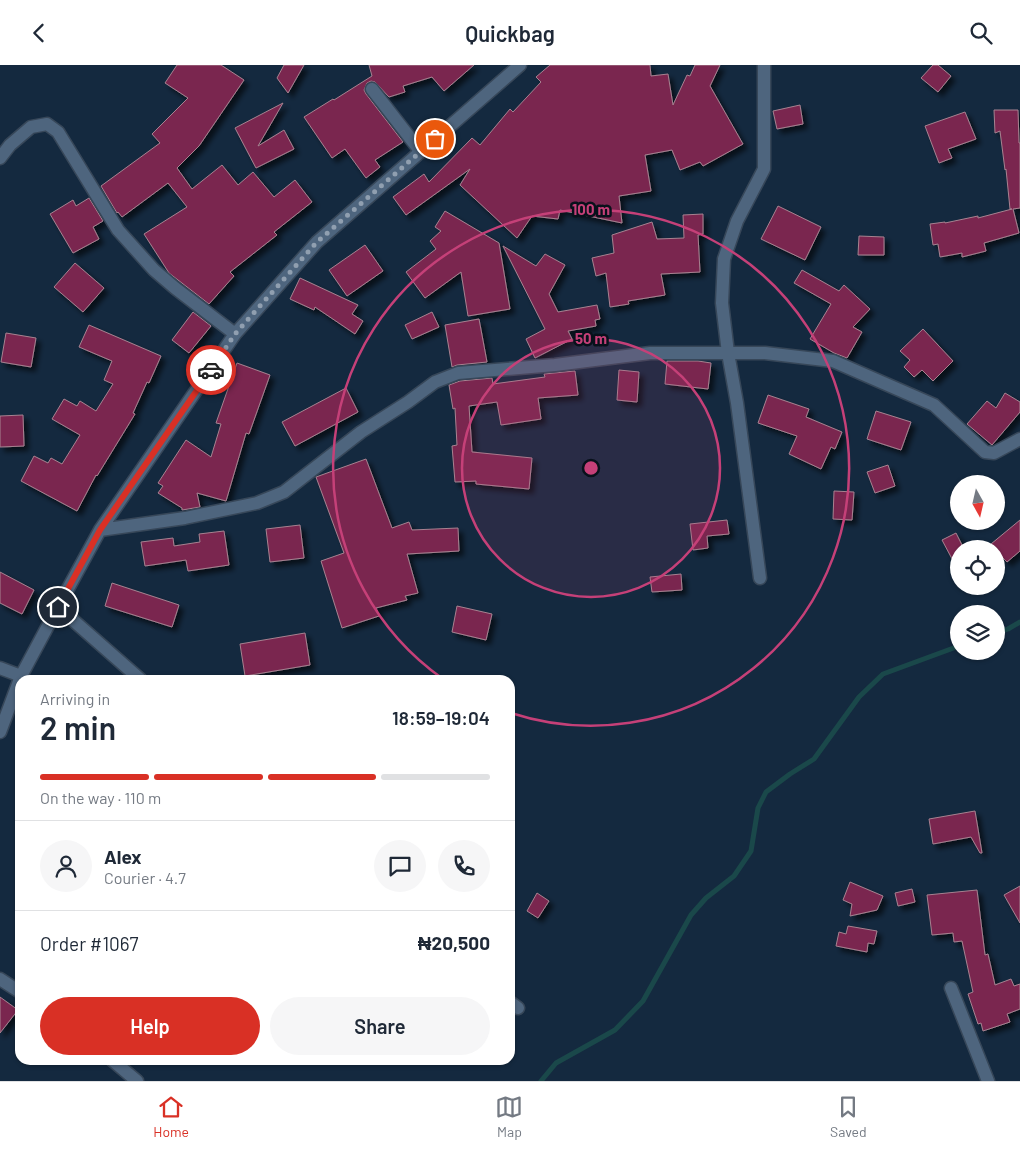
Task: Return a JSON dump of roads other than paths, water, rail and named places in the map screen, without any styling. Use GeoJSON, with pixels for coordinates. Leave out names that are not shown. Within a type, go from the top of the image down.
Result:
{"type":"FeatureCollection","features":[{"type":"Feature","properties":{"kind":"street"},"geometry":{"type":"LineString","coordinates":[[22,675],[100,530],[235,334],[317,242],[520,65]]}},
{"type":"Feature","properties":{"kind":"street"},"geometry":{"type":"LineString","coordinates":[[760,578],[722,303],[724,259],[737,221],[764,169],[764,65]]}},
{"type":"Feature","properties":{"kind":"street"},"geometry":{"type":"LineString","coordinates":[[372,89],[421,151]]}},
{"type":"Feature","properties":{"kind":"street"},"geometry":{"type":"LineString","coordinates":[[0,158],[10,145],[32,127],[47,124],[58,132],[124,237],[154,270],[235,334]]}},
{"type":"Feature","properties":{"kind":"street"},"geometry":{"type":"LineString","coordinates":[[100,530],[185,518],[257,503],[284,492],[361,432],[435,382],[458,373],[555,365],[650,353],[764,353],[832,361],[934,405],[984,452],[994,453],[1020,439]]}},
{"type":"Feature","properties":{"kind":"street"},"geometry":{"type":"LineString","coordinates":[[58,607],[135,675]]}},
{"type":"Feature","properties":{"kind":"street"},"geometry":{"type":"LineString","coordinates":[[0,668],[18,675]]}},
{"type":"Feature","properties":{"kind":"street"},"geometry":{"type":"LineString","coordinates":[[0,732],[15,692]]}},
{"type":"Feature","properties":{"kind":"street"},"geometry":{"type":"LineString","coordinates":[[0,979],[15,988]]}},
{"type":"Feature","properties":{"kind":"street"},"geometry":{"type":"LineString","coordinates":[[951,988],[988,1081]]}},
{"type":"Feature","properties":{"kind":"street"},"geometry":{"type":"LineString","coordinates":[[118,1065],[137,1081]]}},
{"type":"Feature","properties":{"kind":"waterway"},"geometry":{"type":"LineString","coordinates":[[1005,630],[1020,622]]}},
{"type":"Feature","properties":{"kind":"waterway"},"geometry":{"type":"LineString","coordinates":[[541,1081],[556,1063],[615,1030],[643,1001],[691,915],[706,898],[734,876],[751,851],[758,808],[766,792],[814,759],[859,697],[883,674],[950,649]]}}]}
